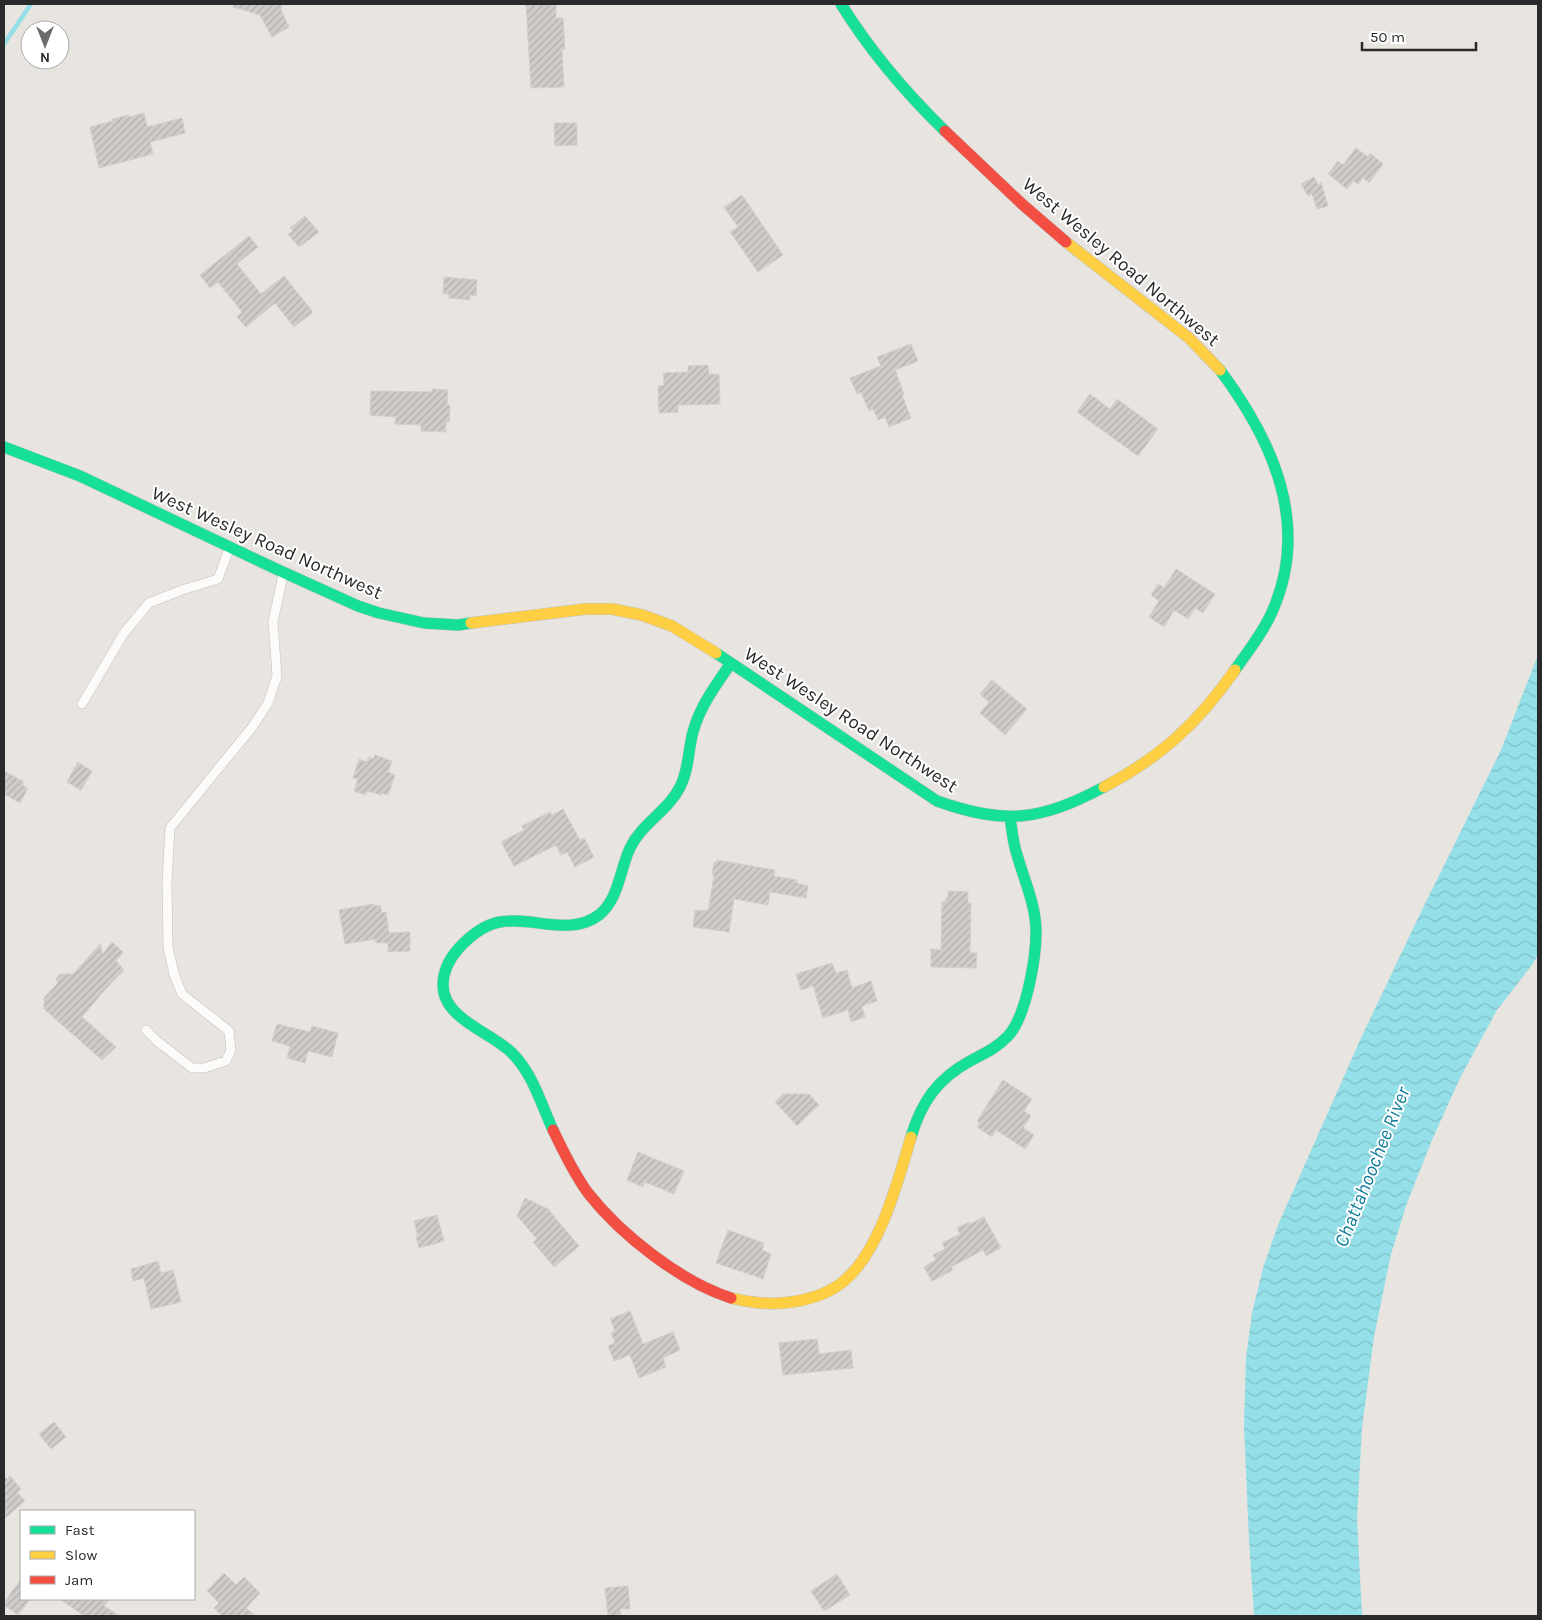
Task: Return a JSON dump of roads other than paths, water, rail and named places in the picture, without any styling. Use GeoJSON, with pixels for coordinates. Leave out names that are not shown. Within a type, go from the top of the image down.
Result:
{"type":"FeatureCollection","features":[{"type":"Feature","properties":{"kind":"street","name":"West Wesley Road Northwest"},"geometry":{"type":"LineString","coordinates":[[4,448],[80,476],[358,606],[379,613],[424,622],[458,625],[584,609],[612,609],[672,626],[695,639],[937,801],[959,810],[991,816],[1037,815],[1063,808],[1106,787],[1157,755],[1184,733],[1209,706],[1263,630],[1275,607],[1284,580],[1288,554],[1288,525],[1279,475],[1250,414],[1227,378],[1198,346],[1075,250],[1038,218],[922,109],[894,78],[854,26],[841,4]]}},
{"type":"Feature","properties":{"kind":"street"},"geometry":{"type":"LineString","coordinates":[[731,663],[707,698],[697,717],[692,733],[685,777],[681,787],[672,801],[643,828],[633,841],[622,866],[614,897],[607,909],[593,920],[577,925],[566,926],[514,919],[498,921],[485,926],[469,936],[454,953],[446,968],[442,986],[446,1001],[455,1015],[498,1041],[522,1064],[532,1080],[568,1161],[580,1182],[597,1203],[619,1226],[658,1258],[702,1286],[722,1294],[759,1302],[776,1304],[793,1302],[818,1296],[834,1288],[852,1275],[866,1257],[898,1181],[917,1118],[925,1102],[959,1068],[1003,1041],[1017,1024],[1025,1004],[1036,942],[1036,922],[1033,902],[1013,842],[1010,817]]}},
{"type":"Feature","properties":{"kind":"lane"},"geometry":{"type":"LineString","coordinates":[[82,704],[124,633],[148,602],[218,579],[230,547]]}},
{"type":"Feature","properties":{"kind":"lane"},"geometry":{"type":"LineString","coordinates":[[146,1030],[192,1068],[204,1068],[226,1061],[231,1050],[229,1031],[182,994],[174,974],[168,947],[167,882],[170,828],[253,726],[268,703],[276,676],[273,622],[284,572]]}},
{"type":"Feature","properties":{"kind":"water","name":"Chattahoochee River"},"geometry":{"type":"Polygon","coordinates":[[[1538,655],[1538,955],[1497,1010],[1460,1078],[1432,1140],[1407,1203],[1391,1254],[1374,1337],[1362,1428],[1357,1518],[1362,1616],[1254,1616],[1244,1426],[1246,1358],[1252,1313],[1263,1268],[1278,1225],[1361,1038],[1501,750],[1538,655]]]}},
{"type":"Feature","properties":{"kind":"waterway"},"geometry":{"type":"LineString","coordinates":[[4,44],[31,4]]}}]}
